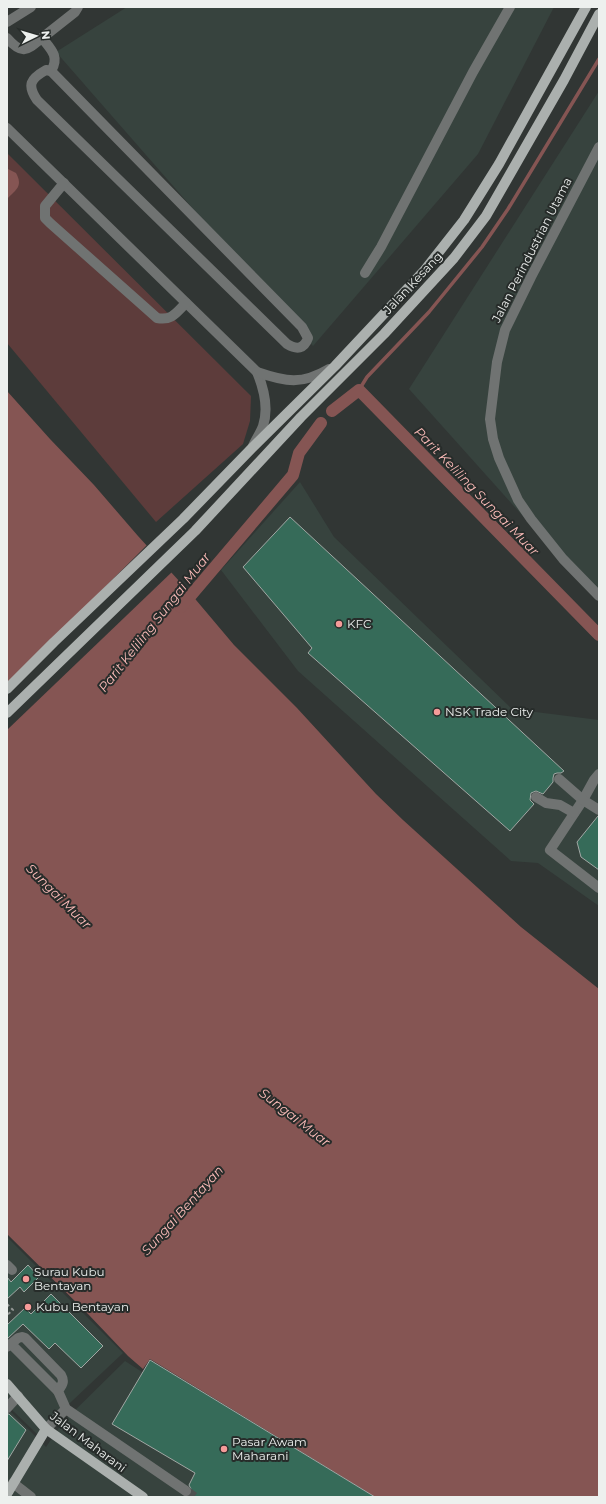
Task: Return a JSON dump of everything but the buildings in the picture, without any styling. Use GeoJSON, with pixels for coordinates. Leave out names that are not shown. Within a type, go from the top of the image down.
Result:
{"type":"FeatureCollection","features":[{"type":"Feature","properties":{"kind":"main road","name":"Jalan Kesang"},"geometry":{"type":"LineString","coordinates":[[7,689],[54,642],[183,520],[252,448],[335,366],[424,271],[464,220],[499,164],[586,7]]}},
{"type":"Feature","properties":{"kind":"main road","name":"Jalan Kesang"},"geometry":{"type":"LineString","coordinates":[[7,713],[195,531],[301,417],[384,334],[454,258],[486,216],[564,80],[599,14]]}},
{"type":"Feature","properties":{"kind":"main road","name":"Jalan Maharani"},"geometry":{"type":"LineString","coordinates":[[7,1384],[46,1429],[143,1497]]}},
{"type":"Feature","properties":{"kind":"main road"},"geometry":{"type":"LineString","coordinates":[[7,1494],[46,1429]]}},
{"type":"Feature","properties":{"kind":"street"},"geometry":{"type":"LineString","coordinates":[[7,22],[31,7]]}},
{"type":"Feature","properties":{"kind":"street"},"geometry":{"type":"LineString","coordinates":[[7,38],[19,49],[25,50],[75,12],[78,7]]}},
{"type":"Feature","properties":{"kind":"street"},"geometry":{"type":"LineString","coordinates":[[365,273],[381,247],[473,72],[510,7]]}},
{"type":"Feature","properties":{"kind":"street"},"geometry":{"type":"LineString","coordinates":[[586,38],[599,26]]}},
{"type":"Feature","properties":{"kind":"street"},"geometry":{"type":"LineString","coordinates":[[42,38],[55,55],[55,64],[51,71]]}},
{"type":"Feature","properties":{"kind":"street"},"geometry":{"type":"LineString","coordinates":[[46,70],[51,71],[302,327],[308,338],[306,343],[301,348],[296,349],[287,344],[37,100],[31,91],[30,86],[32,81],[46,70]]}},
{"type":"Feature","properties":{"kind":"street"},"geometry":{"type":"LineString","coordinates":[[7,128],[257,372],[264,389],[266,406],[264,425],[252,448]]}},
{"type":"Feature","properties":{"kind":"street","name":"Jalan Perindustrian Utama"},"geometry":{"type":"LineString","coordinates":[[599,147],[505,330],[497,362],[490,419],[493,439],[499,458],[518,500],[531,519],[564,559],[599,596]]}},
{"type":"Feature","properties":{"kind":"street"},"geometry":{"type":"LineString","coordinates":[[64,183],[45,206],[45,218],[50,223],[157,318],[171,318],[186,303]]}},
{"type":"Feature","properties":{"kind":"street"},"geometry":{"type":"LineString","coordinates":[[257,372],[276,379],[298,381],[317,376],[335,366]]}},
{"type":"Feature","properties":{"kind":"street"},"geometry":{"type":"LineString","coordinates":[[599,774],[550,850],[599,888]]}},
{"type":"Feature","properties":{"kind":"street"},"geometry":{"type":"LineString","coordinates":[[559,780],[583,800],[599,810]]}},
{"type":"Feature","properties":{"kind":"street"},"geometry":{"type":"LineString","coordinates":[[536,797],[546,803],[560,805],[574,813]]}},
{"type":"Feature","properties":{"kind":"street"},"geometry":{"type":"LineString","coordinates":[[58,1391],[63,1384],[64,1379],[25,1338],[18,1338],[9,1346],[58,1391],[66,1409],[186,1491]]}},
{"type":"Feature","properties":{"kind":"street"},"geometry":{"type":"LineString","coordinates":[[7,1408],[18,1396]]}},
{"type":"Feature","properties":{"kind":"street"},"geometry":{"type":"LineString","coordinates":[[46,1429],[66,1409]]}},
{"type":"Feature","properties":{"kind":"street"},"geometry":{"type":"LineString","coordinates":[[13,1483],[31,1497]]}},
{"type":"Feature","properties":{"kind":"path"},"geometry":{"type":"LineString","coordinates":[[7,1304],[13,1310],[7,1315]]}},
{"type":"Feature","properties":{"kind":"shaded area"},"geometry":{"type":"Polygon","coordinates":[[[127,7],[554,7],[478,154],[313,346],[56,52],[127,7]]]}},
{"type":"Feature","properties":{"kind":"shaded area"},"geometry":{"type":"Polygon","coordinates":[[[599,91],[599,601],[409,389],[599,91]]]}},
{"type":"Feature","properties":{"kind":"shaded area"},"geometry":{"type":"Polygon","coordinates":[[[7,153],[251,396],[250,421],[243,444],[156,522],[7,343],[7,153]]]}},
{"type":"Feature","properties":{"kind":"shaded area"},"geometry":{"type":"Polygon","coordinates":[[[300,482],[334,537],[512,709],[599,720],[599,906],[538,863],[511,861],[298,671],[221,570],[300,482]]]}},
{"type":"Feature","properties":{"kind":"shaded area"},"geometry":{"type":"Polygon","coordinates":[[[7,1237],[123,1353],[37,1434],[7,1405],[7,1237]]]}},
{"type":"Feature","properties":{"kind":"shaded area"},"geometry":{"type":"Polygon","coordinates":[[[125,1361],[336,1497],[7,1497],[7,1412],[9,1410],[46,1447],[63,1422],[125,1361]]]}},
{"type":"Feature","properties":{"kind":"water"},"geometry":{"type":"Polygon","coordinates":[[[8,169],[16,173],[19,184],[16,190],[7,199],[7,170],[8,169]]]}},
{"type":"Feature","properties":{"kind":"water"},"geometry":{"type":"Polygon","coordinates":[[[7,391],[94,485],[191,594],[234,645],[297,708],[376,794],[521,927],[599,989],[599,1497],[375,1497],[150,1359],[143,1369],[128,1356],[7,1234],[7,391]]]}},
{"type":"Feature","properties":{"kind":"pier"},"geometry":{"type":"Polygon","coordinates":[[[148,544],[173,571],[7,730],[7,685],[148,544]]]}},
{"type":"Feature","properties":{"kind":"waterway"},"geometry":{"type":"LineString","coordinates":[[359,390],[367,377],[429,312],[482,247],[508,209],[599,59]]}},
{"type":"Feature","properties":{"kind":"waterway","name":"Parit Keliling Sungai Muar"},"geometry":{"type":"LineString","coordinates":[[332,411],[359,390],[599,635]]}},
{"type":"Feature","properties":{"kind":"waterway","name":"Parit Keliling Sungai Muar"},"geometry":{"type":"LineString","coordinates":[[181,607],[293,475],[299,453],[321,423]]}},
{"type":"Feature","properties":{"kind":"tunnel"},"geometry":{"type":"LineString","coordinates":[[186,1491],[194,1497]]}},
{"type":"Feature","properties":{"kind":"place","name":"KFC"},"geometry":{"type":"Point","coordinates":[339,624]}},
{"type":"Feature","properties":{"kind":"place","name":"NSK Trade City"},"geometry":{"type":"Point","coordinates":[437,712]}},
{"type":"Feature","properties":{"kind":"place","name":"Surau Kubu Bentayan"},"geometry":{"type":"Point","coordinates":[26,1279]}},
{"type":"Feature","properties":{"kind":"place","name":"Kubu Bentayan"},"geometry":{"type":"Point","coordinates":[28,1307]}},
{"type":"Feature","properties":{"kind":"place","name":"Pasar Awam Maharani"},"geometry":{"type":"Point","coordinates":[224,1449]}},
{"type":"Feature","properties":{"kind":"water label","name":"Sungai Muar"},"geometry":{"type":"Point","coordinates":[59,896]}},
{"type":"Feature","properties":{"kind":"water label","name":"Sungai Muar"},"geometry":{"type":"Point","coordinates":[295,1117]}},
{"type":"Feature","properties":{"kind":"water label","name":"Sungai Bentayan"},"geometry":{"type":"Point","coordinates":[182,1210]}}]}
